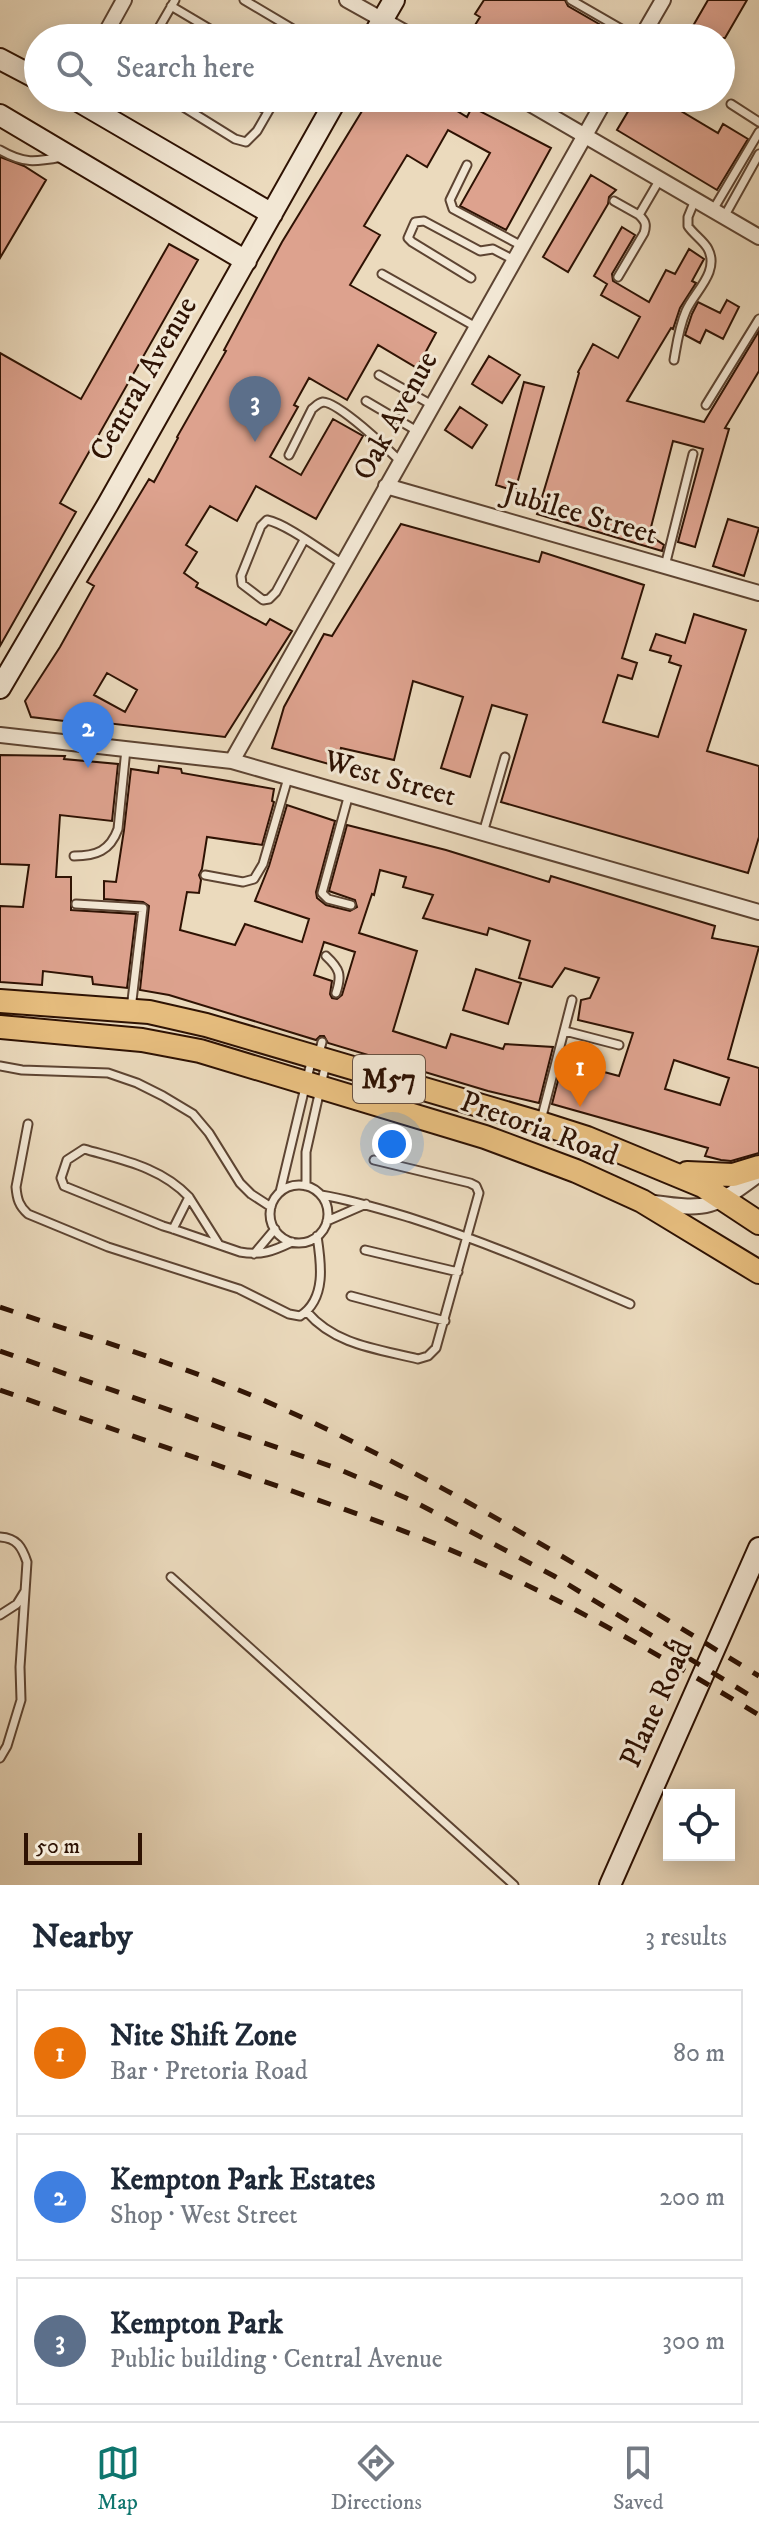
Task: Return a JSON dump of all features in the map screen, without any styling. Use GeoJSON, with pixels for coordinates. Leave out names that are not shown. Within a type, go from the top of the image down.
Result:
{"type":"FeatureCollection","features":[{"type":"Feature","properties":{"kind":"main road"},"geometry":{"type":"LineString","coordinates":[[381,24],[394,0]]}},
{"type":"Feature","properties":{"kind":"main road"},"geometry":{"type":"LineString","coordinates":[[0,59],[24,72]]}},
{"type":"Feature","properties":{"kind":"main road"},"geometry":{"type":"LineString","coordinates":[[97,112],[272,214]]}},
{"type":"Feature","properties":{"kind":"main road","name":"Central Avenue"},"geometry":{"type":"LineString","coordinates":[[0,688],[329,112]]}},
{"type":"Feature","properties":{"kind":"main road"},"geometry":{"type":"LineString","coordinates":[[0,115],[246,261]]}},
{"type":"Feature","properties":{"kind":"main road","name":"Pretoria Road"},"geometry":{"type":"LineString","coordinates":[[0,1001],[131,1011],[206,1025],[320,1055],[587,1138],[703,1186],[759,1223]]}},
{"type":"Feature","properties":{"kind":"main road","name":"Pretoria Road"},"geometry":{"type":"LineString","coordinates":[[0,1027],[142,1040],[200,1051],[485,1137],[576,1171],[642,1201],[759,1272]]}},
{"type":"Feature","properties":{"kind":"main road"},"geometry":{"type":"LineString","coordinates":[[670,1171],[720,1176],[745,1173],[759,1167]]}},
{"type":"Feature","properties":{"kind":"main road","name":"Plane Road"},"geometry":{"type":"LineString","coordinates":[[610,1885],[759,1548]]}},
{"type":"Feature","properties":{"kind":"street"},"geometry":{"type":"LineString","coordinates":[[111,24],[124,0]]}},
{"type":"Feature","properties":{"kind":"street"},"geometry":{"type":"LineString","coordinates":[[347,0],[390,24]]}},
{"type":"Feature","properties":{"kind":"street"},"geometry":{"type":"LineString","coordinates":[[648,24],[663,0]]}},
{"type":"Feature","properties":{"kind":"street"},"geometry":{"type":"LineString","coordinates":[[545,112],[759,237]]}},
{"type":"Feature","properties":{"kind":"street","name":"Oak Avenue"},"geometry":{"type":"LineString","coordinates":[[232,761],[598,112]]}},
{"type":"Feature","properties":{"kind":"street","name":"Jubilee Street"},"geometry":{"type":"LineString","coordinates":[[386,486],[759,593]]}},
{"type":"Feature","properties":{"kind":"street","name":"West Street"},"geometry":{"type":"LineString","coordinates":[[0,735],[232,761],[758,908]]}},
{"type":"Feature","properties":{"kind":"street"},"geometry":{"type":"LineString","coordinates":[[642,1201],[702,1206],[724,1200],[759,1174]]}},
{"type":"Feature","properties":{"kind":"lane"},"geometry":{"type":"LineString","coordinates":[[571,0],[614,24]]}},
{"type":"Feature","properties":{"kind":"lane"},"geometry":{"type":"LineString","coordinates":[[247,1],[285,24]]}},
{"type":"Feature","properties":{"kind":"lane"},"geometry":{"type":"LineString","coordinates":[[161,24],[173,3],[204,24]]}},
{"type":"Feature","properties":{"kind":"lane"},"geometry":{"type":"LineString","coordinates":[[735,107],[759,122]]}},
{"type":"Feature","properties":{"kind":"lane"},"geometry":{"type":"LineString","coordinates":[[192,112],[240,141],[251,139],[267,112]]}},
{"type":"Feature","properties":{"kind":"lane"},"geometry":{"type":"LineString","coordinates":[[718,213],[759,132]]}},
{"type":"Feature","properties":{"kind":"lane"},"geometry":{"type":"LineString","coordinates":[[0,150],[34,162],[68,156]]}},
{"type":"Feature","properties":{"kind":"lane"},"geometry":{"type":"LineString","coordinates":[[718,213],[759,154]]}},
{"type":"Feature","properties":{"kind":"lane"},"geometry":{"type":"LineString","coordinates":[[467,165],[450,200],[453,209],[518,253]]}},
{"type":"Feature","properties":{"kind":"lane"},"geometry":{"type":"LineString","coordinates":[[639,215],[660,179]]}},
{"type":"Feature","properties":{"kind":"lane"},"geometry":{"type":"LineString","coordinates":[[674,360],[678,332],[712,262],[708,248],[688,226],[695,200]]}},
{"type":"Feature","properties":{"kind":"lane"},"geometry":{"type":"LineString","coordinates":[[614,201],[639,215],[645,220],[646,227],[618,277]]}},
{"type":"Feature","properties":{"kind":"lane"},"geometry":{"type":"LineString","coordinates":[[471,278],[408,238],[415,222],[424,221],[480,251],[493,249],[518,253]]}},
{"type":"Feature","properties":{"kind":"lane"},"geometry":{"type":"LineString","coordinates":[[382,274],[476,327]]}},
{"type":"Feature","properties":{"kind":"lane"},"geometry":{"type":"LineString","coordinates":[[706,405],[759,319]]}},
{"type":"Feature","properties":{"kind":"lane"},"geometry":{"type":"LineString","coordinates":[[379,375],[432,405]]}},
{"type":"Feature","properties":{"kind":"lane"},"geometry":{"type":"LineString","coordinates":[[366,401],[417,431]]}},
{"type":"Feature","properties":{"kind":"lane"},"geometry":{"type":"LineString","coordinates":[[289,455],[312,409],[324,402],[370,433],[400,461]]}},
{"type":"Feature","properties":{"kind":"lane"},"geometry":{"type":"LineString","coordinates":[[665,566],[693,454]]}},
{"type":"Feature","properties":{"kind":"lane"},"geometry":{"type":"LineString","coordinates":[[304,540],[276,592],[269,599],[263,600],[242,584],[241,576],[261,526],[267,520],[274,521],[343,564]]}},
{"type":"Feature","properties":{"kind":"lane"},"geometry":{"type":"LineString","coordinates":[[74,856],[92,856],[105,850],[114,839],[118,829],[126,749]]}},
{"type":"Feature","properties":{"kind":"lane"},"geometry":{"type":"LineString","coordinates":[[483,833],[505,757]]}},
{"type":"Feature","properties":{"kind":"lane"},"geometry":{"type":"LineString","coordinates":[[205,875],[243,882],[254,879],[263,864],[288,778]]}},
{"type":"Feature","properties":{"kind":"lane"},"geometry":{"type":"LineString","coordinates":[[349,794],[322,893],[328,899],[351,905]]}},
{"type":"Feature","properties":{"kind":"lane"},"geometry":{"type":"LineString","coordinates":[[76,904],[143,908],[131,1011]]}},
{"type":"Feature","properties":{"kind":"lane"},"geometry":{"type":"LineString","coordinates":[[326,956],[340,974],[336,993]]}},
{"type":"Feature","properties":{"kind":"lane"},"geometry":{"type":"LineString","coordinates":[[540,1123],[572,1000]]}},
{"type":"Feature","properties":{"kind":"lane"},"geometry":{"type":"LineString","coordinates":[[565,1031],[619,1045]]}},
{"type":"Feature","properties":{"kind":"lane"},"geometry":{"type":"LineString","coordinates":[[292,1242],[275,1229],[270,1216],[271,1207],[280,1192],[320,1055]]}},
{"type":"Feature","properties":{"kind":"lane"},"geometry":{"type":"LineString","coordinates":[[306,1186],[313,1086],[320,1055]]}},
{"type":"Feature","properties":{"kind":"lane"},"geometry":{"type":"LineString","coordinates":[[0,1066],[22,1070],[108,1073],[163,1096],[193,1114],[245,1189],[271,1207]]}},
{"type":"Feature","properties":{"kind":"lane"},"geometry":{"type":"LineString","coordinates":[[28,1124],[16,1187],[19,1204],[28,1214],[108,1247],[239,1289],[289,1314],[300,1316],[307,1312],[316,1297],[321,1280],[317,1236]]}},
{"type":"Feature","properties":{"kind":"lane"},"geometry":{"type":"LineString","coordinates":[[219,1245],[189,1197],[168,1177],[84,1149],[67,1160],[61,1178],[64,1186],[173,1229],[219,1245],[240,1252],[271,1252],[292,1242],[317,1236],[327,1221],[366,1204]]}},
{"type":"Feature","properties":{"kind":"lane"},"geometry":{"type":"LineString","coordinates":[[307,1312],[318,1325],[334,1336],[418,1359],[428,1356],[436,1348],[479,1193],[476,1186],[470,1183],[374,1160]]}},
{"type":"Feature","properties":{"kind":"lane"},"geometry":{"type":"LineString","coordinates":[[280,1192],[288,1187],[306,1186],[321,1195],[366,1204],[524,1258],[630,1304]]}},
{"type":"Feature","properties":{"kind":"lane"},"geometry":{"type":"LineString","coordinates":[[321,1195],[326,1203],[327,1221]]}},
{"type":"Feature","properties":{"kind":"lane"},"geometry":{"type":"LineString","coordinates":[[173,1229],[189,1197]]}},
{"type":"Feature","properties":{"kind":"lane"},"geometry":{"type":"LineString","coordinates":[[254,1254],[275,1229]]}},
{"type":"Feature","properties":{"kind":"lane"},"geometry":{"type":"LineString","coordinates":[[365,1250],[458,1272]]}},
{"type":"Feature","properties":{"kind":"lane"},"geometry":{"type":"LineString","coordinates":[[351,1296],[445,1321]]}},
{"type":"Feature","properties":{"kind":"lane"},"geometry":{"type":"LineString","coordinates":[[0,1537],[14,1540],[22,1547],[27,1562],[20,1667],[21,1700],[7,1746],[0,1758]]}},
{"type":"Feature","properties":{"kind":"lane"},"geometry":{"type":"LineString","coordinates":[[171,1577],[514,1885]]}},
{"type":"Feature","properties":{"kind":"lane"},"geometry":{"type":"LineString","coordinates":[[0,1615],[17,1604],[26,1589]]}},
{"type":"Feature","properties":{"kind":"building"},"geometry":{"type":"Polygon","coordinates":[[[484,0],[565,0],[568,6],[599,24],[476,24],[480,17],[475,14],[484,0]]]}},
{"type":"Feature","properties":{"kind":"building"},"geometry":{"type":"Polygon","coordinates":[[[708,0],[747,0],[733,24],[694,24],[708,0]]]}},
{"type":"Feature","properties":{"kind":"building"},"geometry":{"type":"Polygon","coordinates":[[[361,112],[459,112],[467,117],[470,112],[482,112],[551,148],[506,230],[460,206],[490,153],[448,130],[427,167],[407,155],[364,226],[380,235],[350,285],[436,333],[417,368],[378,345],[347,400],[309,378],[294,405],[298,407],[270,457],[301,475],[333,419],[363,436],[316,519],[256,486],[237,521],[210,506],[186,545],[197,552],[184,573],[198,583],[196,587],[266,625],[270,619],[292,631],[225,737],[31,717],[25,701],[94,586],[87,582],[149,479],[154,482],[282,242],[361,112]],[[107,673],[94,695],[125,712],[137,690],[107,673]]]}},
{"type":"Feature","properties":{"kind":"building"},"geometry":{"type":"Polygon","coordinates":[[[628,112],[683,112],[718,133],[723,124],[748,139],[717,190],[617,130],[628,112]]]}},
{"type":"Feature","properties":{"kind":"building"},"geometry":{"type":"Polygon","coordinates":[[[0,157],[24,166],[46,180],[0,258],[0,157]]]}},
{"type":"Feature","properties":{"kind":"building"},"geometry":{"type":"Polygon","coordinates":[[[591,175],[616,190],[609,197],[608,204],[568,272],[543,257],[591,175]]]}},
{"type":"Feature","properties":{"kind":"building"},"geometry":{"type":"Polygon","coordinates":[[[622,227],[635,235],[612,274],[613,281],[649,302],[666,270],[675,274],[689,249],[704,259],[692,281],[696,283],[680,308],[673,329],[627,401],[704,422],[759,331],[759,371],[725,428],[729,429],[695,547],[678,542],[703,449],[673,441],[649,535],[664,545],[662,551],[537,514],[578,372],[593,344],[618,358],[640,317],[601,295],[607,284],[594,276],[622,227]]]}},
{"type":"Feature","properties":{"kind":"building"},"geometry":{"type":"Polygon","coordinates":[[[169,244],[198,260],[60,503],[76,512],[0,646],[0,353],[81,399],[169,244]]]}},
{"type":"Feature","properties":{"kind":"building"},"geometry":{"type":"Polygon","coordinates":[[[727,300],[739,307],[723,339],[706,330],[700,343],[685,335],[698,302],[720,313],[727,300]]]}},
{"type":"Feature","properties":{"kind":"building"},"geometry":{"type":"Polygon","coordinates":[[[489,356],[520,375],[502,403],[472,384],[489,356]]]}},
{"type":"Feature","properties":{"kind":"building"},"geometry":{"type":"Polygon","coordinates":[[[524,382],[544,387],[515,491],[496,485],[524,382]]]}},
{"type":"Feature","properties":{"kind":"building"},"geometry":{"type":"Polygon","coordinates":[[[460,407],[487,425],[472,448],[445,430],[460,407]]]}},
{"type":"Feature","properties":{"kind":"building"},"geometry":{"type":"Polygon","coordinates":[[[728,519],[759,528],[744,576],[713,566],[728,519]]]}},
{"type":"Feature","properties":{"kind":"building"},"geometry":{"type":"Polygon","coordinates":[[[401,524],[539,562],[542,552],[644,585],[622,658],[637,663],[632,679],[618,675],[603,722],[658,737],[681,666],[669,662],[671,656],[650,650],[656,634],[685,643],[694,614],[746,630],[707,751],[759,766],[759,837],[748,873],[501,802],[527,715],[492,705],[470,777],[441,768],[463,697],[413,681],[394,760],[341,748],[336,766],[272,748],[284,707],[324,634],[332,636],[401,524]]]}},
{"type":"Feature","properties":{"kind":"building"},"geometry":{"type":"Polygon","coordinates":[[[0,755],[65,756],[64,759],[118,764],[112,821],[60,815],[56,877],[71,877],[71,910],[136,914],[127,988],[93,984],[92,977],[43,971],[42,985],[0,982],[0,906],[23,907],[29,865],[0,864],[0,755]]]}},
{"type":"Feature","properties":{"kind":"building"},"geometry":{"type":"Polygon","coordinates":[[[159,766],[181,769],[182,773],[274,789],[274,802],[262,845],[207,837],[199,875],[199,893],[187,892],[180,930],[235,945],[245,924],[302,942],[309,919],[255,901],[287,805],[335,821],[316,892],[317,898],[326,905],[350,911],[357,907],[355,900],[329,891],[347,825],[446,850],[549,882],[551,876],[715,926],[712,938],[759,947],[728,1059],[759,1068],[759,1153],[731,1161],[721,1160],[705,1156],[708,1148],[552,1104],[563,1061],[619,1076],[633,1033],[578,1020],[581,1000],[590,998],[599,978],[565,968],[552,987],[519,978],[530,941],[489,928],[487,935],[423,918],[433,895],[403,887],[406,877],[380,870],[359,933],[417,951],[393,1031],[446,1048],[451,1034],[503,1049],[505,1044],[553,1047],[539,1103],[488,1091],[328,1043],[324,1036],[316,1040],[169,995],[140,990],[149,906],[143,902],[104,899],[104,881],[116,882],[131,769],[158,773],[159,766]],[[324,942],[314,975],[332,981],[330,994],[337,999],[342,995],[355,952],[324,942]],[[674,1060],[665,1089],[720,1105],[729,1078],[674,1060]]]}},
{"type":"Feature","properties":{"kind":"building"},"geometry":{"type":"Polygon","coordinates":[[[476,969],[521,983],[508,1024],[463,1010],[476,969]]]}},
{"type":"Feature","properties":{"kind":"railway"},"geometry":{"type":"LineString","coordinates":[[0,1307],[211,1379],[341,1436],[523,1534],[759,1676]]}},
{"type":"Feature","properties":{"kind":"railway"},"geometry":{"type":"LineString","coordinates":[[0,1351],[336,1468],[411,1500],[554,1576],[759,1701]]}},
{"type":"Feature","properties":{"kind":"railway"},"geometry":{"type":"LineString","coordinates":[[0,1390],[345,1509],[461,1554],[592,1619],[759,1715]]}},
{"type":"Feature","properties":{"kind":"place","name":"Kempton Park"},"geometry":{"type":"Point","coordinates":[255,442]}},
{"type":"Feature","properties":{"kind":"place","name":"Kempton Park Estates"},"geometry":{"type":"Point","coordinates":[88,768]}},
{"type":"Feature","properties":{"kind":"place","name":"Nite Shift Zone"},"geometry":{"type":"Point","coordinates":[580,1107]}}]}
